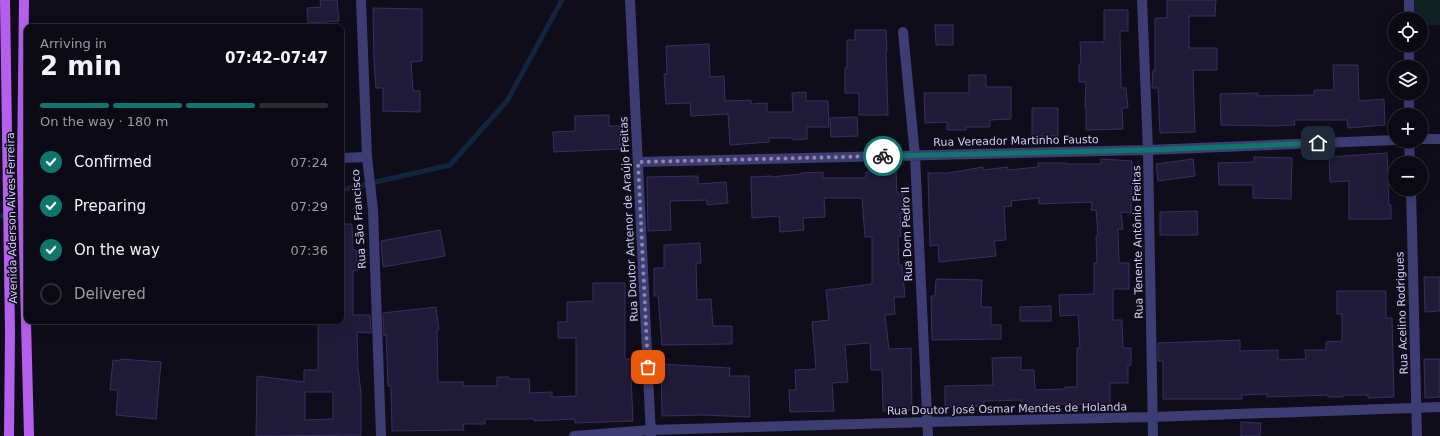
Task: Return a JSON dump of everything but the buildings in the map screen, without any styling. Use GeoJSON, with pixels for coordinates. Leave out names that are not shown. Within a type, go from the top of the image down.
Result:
{"type":"FeatureCollection","features":[{"type":"Feature","properties":{"kind":"main road","name":"Avenida Aderson Alves Ferreira"},"geometry":{"type":"LineString","coordinates":[[5,0],[10,332],[9,436]]}},
{"type":"Feature","properties":{"kind":"main road","name":"Avenida Aderson Alves Ferreira"},"geometry":{"type":"LineString","coordinates":[[24,0],[24,170]]}},
{"type":"Feature","properties":{"kind":"main road","name":"Avenida Aderson Alves Ferreira"},"geometry":{"type":"LineString","coordinates":[[27,324],[29,436]]}},
{"type":"Feature","properties":{"kind":"street","name":"Rua São Francisco"},"geometry":{"type":"LineString","coordinates":[[361,0],[367,157],[373,210],[381,436]]}},
{"type":"Feature","properties":{"kind":"street","name":"Rua Doutor Antenor de Araújo Freitas"},"geometry":{"type":"LineString","coordinates":[[630,0],[651,433]]}},
{"type":"Feature","properties":{"kind":"street","name":"Rua Tenente Antônio Freitas"},"geometry":{"type":"LineString","coordinates":[[1142,0],[1148,150],[1153,436]]}},
{"type":"Feature","properties":{"kind":"street"},"geometry":{"type":"LineString","coordinates":[[1409,0],[1409,12]]}},
{"type":"Feature","properties":{"kind":"street","name":"Rua Dom Pedro II"},"geometry":{"type":"LineString","coordinates":[[903,32],[915,156],[928,436]]}},
{"type":"Feature","properties":{"kind":"street"},"geometry":{"type":"LineString","coordinates":[[1428,140],[1440,139]]}},
{"type":"Feature","properties":{"kind":"street","name":"Rua Vereador Martinho Fausto"},"geometry":{"type":"LineString","coordinates":[[638,162],[1148,150],[1388,140]]}},
{"type":"Feature","properties":{"kind":"street"},"geometry":{"type":"LineString","coordinates":[[344,158],[367,157]]}},
{"type":"Feature","properties":{"kind":"street"},"geometry":{"type":"LineString","coordinates":[[7,168],[24,170]]}},
{"type":"Feature","properties":{"kind":"street","name":"Rua Acelino Rodrigues"},"geometry":{"type":"LineString","coordinates":[[1410,196],[1417,436]]}},
{"type":"Feature","properties":{"kind":"street","name":"Rua Doutor José Osmar Mendes de Holanda"},"geometry":{"type":"LineString","coordinates":[[574,436],[927,422],[1153,417],[1440,407]]}},
{"type":"Feature","properties":{"kind":"green space"},"geometry":{"type":"Polygon","coordinates":[[[1410,0],[1440,0],[1440,25],[1428,25],[1428,12],[1410,12],[1410,0]]]}},
{"type":"Feature","properties":{"kind":"waterway"},"geometry":{"type":"LineString","coordinates":[[344,189],[450,165],[507,101],[562,0]]}},
{"type":"Feature","properties":{"kind":"waterway"},"geometry":{"type":"LineString","coordinates":[[0,216],[24,218]]}},
{"type":"Feature","properties":{"kind":"way so far"},"geometry":{"type":"LineString","coordinates":[[648,367],[638,162],[883,156]]}},
{"type":"Feature","properties":{"kind":"route"},"geometry":{"type":"LineString","coordinates":[[883,156],[1148,150],[1318,143]]}}]}
